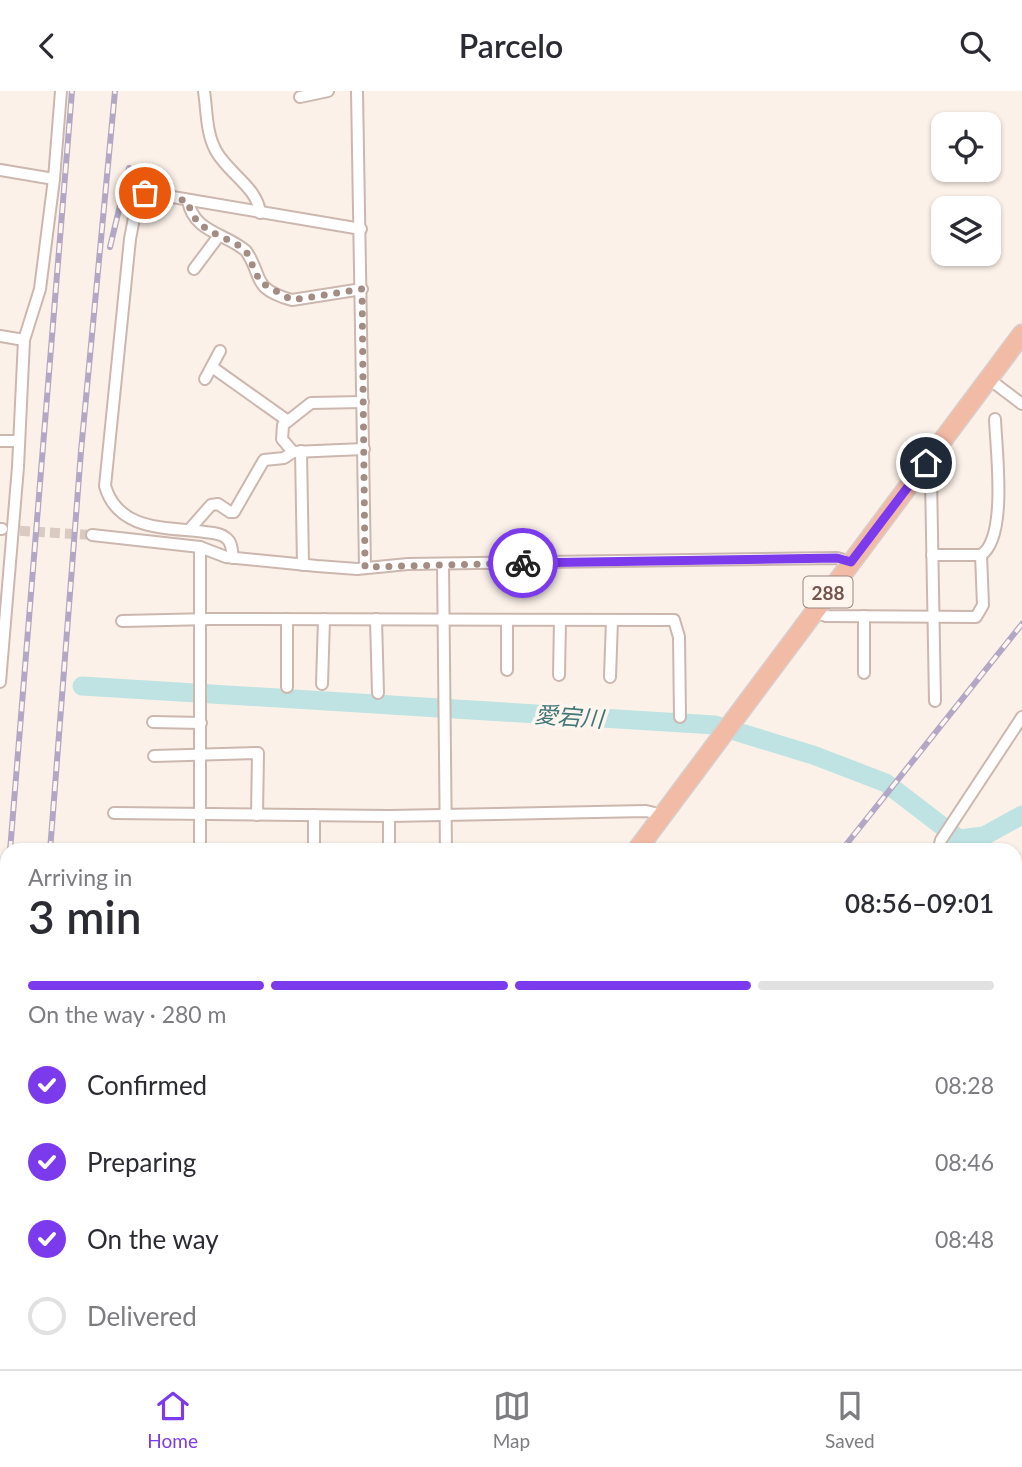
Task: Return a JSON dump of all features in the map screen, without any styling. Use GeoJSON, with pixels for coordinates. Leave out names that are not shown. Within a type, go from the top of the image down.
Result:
{"type":"FeatureCollection","features":[{"type":"Feature","properties":{"kind":"highway","name":"288"},"geometry":{"type":"LineString","coordinates":[[642,843],[1022,334]]}},
{"type":"Feature","properties":{"kind":"street"},"geometry":{"type":"LineString","coordinates":[[0,682],[3,530],[13,519],[23,340],[40,289],[54,179],[61,91]]}},
{"type":"Feature","properties":{"kind":"street"},"geometry":{"type":"LineString","coordinates":[[204,91],[212,143],[229,169],[257,199],[260,213]]}},
{"type":"Feature","properties":{"kind":"street"},"geometry":{"type":"LineString","coordinates":[[300,97],[328,91]]}},
{"type":"Feature","properties":{"kind":"street"},"geometry":{"type":"LineString","coordinates":[[357,91],[365,567]]}},
{"type":"Feature","properties":{"kind":"street"},"geometry":{"type":"LineString","coordinates":[[0,170],[54,179]]}},
{"type":"Feature","properties":{"kind":"street"},"geometry":{"type":"LineString","coordinates":[[233,558],[226,537],[141,523],[121,515],[111,503],[104,477],[130,239],[137,202],[145,193],[361,229]]}},
{"type":"Feature","properties":{"kind":"street"},"geometry":{"type":"LineString","coordinates":[[188,201],[194,217],[218,237],[246,251],[260,282],[282,297],[292,300],[362,289]]}},
{"type":"Feature","properties":{"kind":"street"},"geometry":{"type":"LineString","coordinates":[[194,269],[218,237]]}},
{"type":"Feature","properties":{"kind":"street"},"geometry":{"type":"LineString","coordinates":[[0,336],[23,340]]}},
{"type":"Feature","properties":{"kind":"street"},"geometry":{"type":"LineString","coordinates":[[205,379],[220,351]]}},
{"type":"Feature","properties":{"kind":"street"},"geometry":{"type":"LineString","coordinates":[[212,367],[288,421]]}},
{"type":"Feature","properties":{"kind":"street"},"geometry":{"type":"LineString","coordinates":[[989,379],[1022,404]]}},
{"type":"Feature","properties":{"kind":"street"},"geometry":{"type":"LineString","coordinates":[[303,565],[297,452],[282,439],[283,425],[311,403],[363,402]]}},
{"type":"Feature","properties":{"kind":"street"},"geometry":{"type":"LineString","coordinates":[[932,555],[981,555],[992,544],[997,515],[995,419]]}},
{"type":"Feature","properties":{"kind":"street"},"geometry":{"type":"LineString","coordinates":[[0,442],[18,441]]}},
{"type":"Feature","properties":{"kind":"street"},"geometry":{"type":"LineString","coordinates":[[189,530],[211,505],[218,504],[234,512],[264,460],[284,458],[297,452],[364,450]]}},
{"type":"Feature","properties":{"kind":"street"},"geometry":{"type":"LineString","coordinates":[[926,463],[931,478],[935,701]]}},
{"type":"Feature","properties":{"kind":"street"},"geometry":{"type":"LineString","coordinates":[[3,530],[13,519]]}},
{"type":"Feature","properties":{"kind":"street"},"geometry":{"type":"LineString","coordinates":[[92,535],[200,547],[233,558],[303,565],[365,567],[734,558],[837,558],[851,562]]}},
{"type":"Feature","properties":{"kind":"street"},"geometry":{"type":"LineString","coordinates":[[200,547],[200,843]]}},
{"type":"Feature","properties":{"kind":"street"},"geometry":{"type":"LineString","coordinates":[[814,612],[826,616],[972,618],[979,615],[983,605],[981,555]]}},
{"type":"Feature","properties":{"kind":"street"},"geometry":{"type":"LineString","coordinates":[[443,564],[446,843]]}},
{"type":"Feature","properties":{"kind":"street"},"geometry":{"type":"LineString","coordinates":[[864,616],[864,673]]}},
{"type":"Feature","properties":{"kind":"street"},"geometry":{"type":"LineString","coordinates":[[287,619],[287,687]]}},
{"type":"Feature","properties":{"kind":"street"},"geometry":{"type":"LineString","coordinates":[[323,684],[324,619]]}},
{"type":"Feature","properties":{"kind":"street"},"geometry":{"type":"LineString","coordinates":[[376,619],[378,693]]}},
{"type":"Feature","properties":{"kind":"street"},"geometry":{"type":"LineString","coordinates":[[122,621],[443,619],[676,622],[680,717]]}},
{"type":"Feature","properties":{"kind":"street"},"geometry":{"type":"LineString","coordinates":[[507,620],[507,670]]}},
{"type":"Feature","properties":{"kind":"street"},"geometry":{"type":"LineString","coordinates":[[559,675],[560,620]]}},
{"type":"Feature","properties":{"kind":"street"},"geometry":{"type":"LineString","coordinates":[[610,677],[612,620]]}},
{"type":"Feature","properties":{"kind":"street"},"geometry":{"type":"LineString","coordinates":[[940,843],[1022,717]]}},
{"type":"Feature","properties":{"kind":"street"},"geometry":{"type":"LineString","coordinates":[[153,722],[201,723]]}},
{"type":"Feature","properties":{"kind":"street"},"geometry":{"type":"LineString","coordinates":[[154,756],[258,753],[257,815]]}},
{"type":"Feature","properties":{"kind":"street"},"geometry":{"type":"LineString","coordinates":[[114,813],[389,815],[646,811],[663,815]]}},
{"type":"Feature","properties":{"kind":"street"},"geometry":{"type":"LineString","coordinates":[[314,814],[314,843]]}},
{"type":"Feature","properties":{"kind":"street"},"geometry":{"type":"LineString","coordinates":[[389,815],[389,843]]}},
{"type":"Feature","properties":{"kind":"waterway","name":"愛宕川"},"geometry":{"type":"LineString","coordinates":[[82,686],[715,725],[813,755],[886,783],[959,839],[984,836],[1022,815]]}},
{"type":"Feature","properties":{"kind":"tunnel"},"geometry":{"type":"LineString","coordinates":[[5,530],[92,535]]}},
{"type":"Feature","properties":{"kind":"railway"},"geometry":{"type":"LineString","coordinates":[[11,843],[72,91]]}},
{"type":"Feature","properties":{"kind":"railway"},"geometry":{"type":"LineString","coordinates":[[51,843],[81,451],[115,91]]}},
{"type":"Feature","properties":{"kind":"railway"},"geometry":{"type":"LineString","coordinates":[[110,247],[129,168]]}},
{"type":"Feature","properties":{"kind":"railway"},"geometry":{"type":"LineString","coordinates":[[847,843],[1022,624]]}},
{"type":"Feature","properties":{"kind":"way so far"},"geometry":{"type":"LineString","coordinates":[[145,193],[188,201],[194,217],[208,231],[241,246],[249,254],[253,271],[260,282],[282,297],[292,300],[362,289],[365,567],[523,563]]}},
{"type":"Feature","properties":{"kind":"route"},"geometry":{"type":"LineString","coordinates":[[523,563],[734,558],[837,558],[851,562],[926,463]]}}]}
